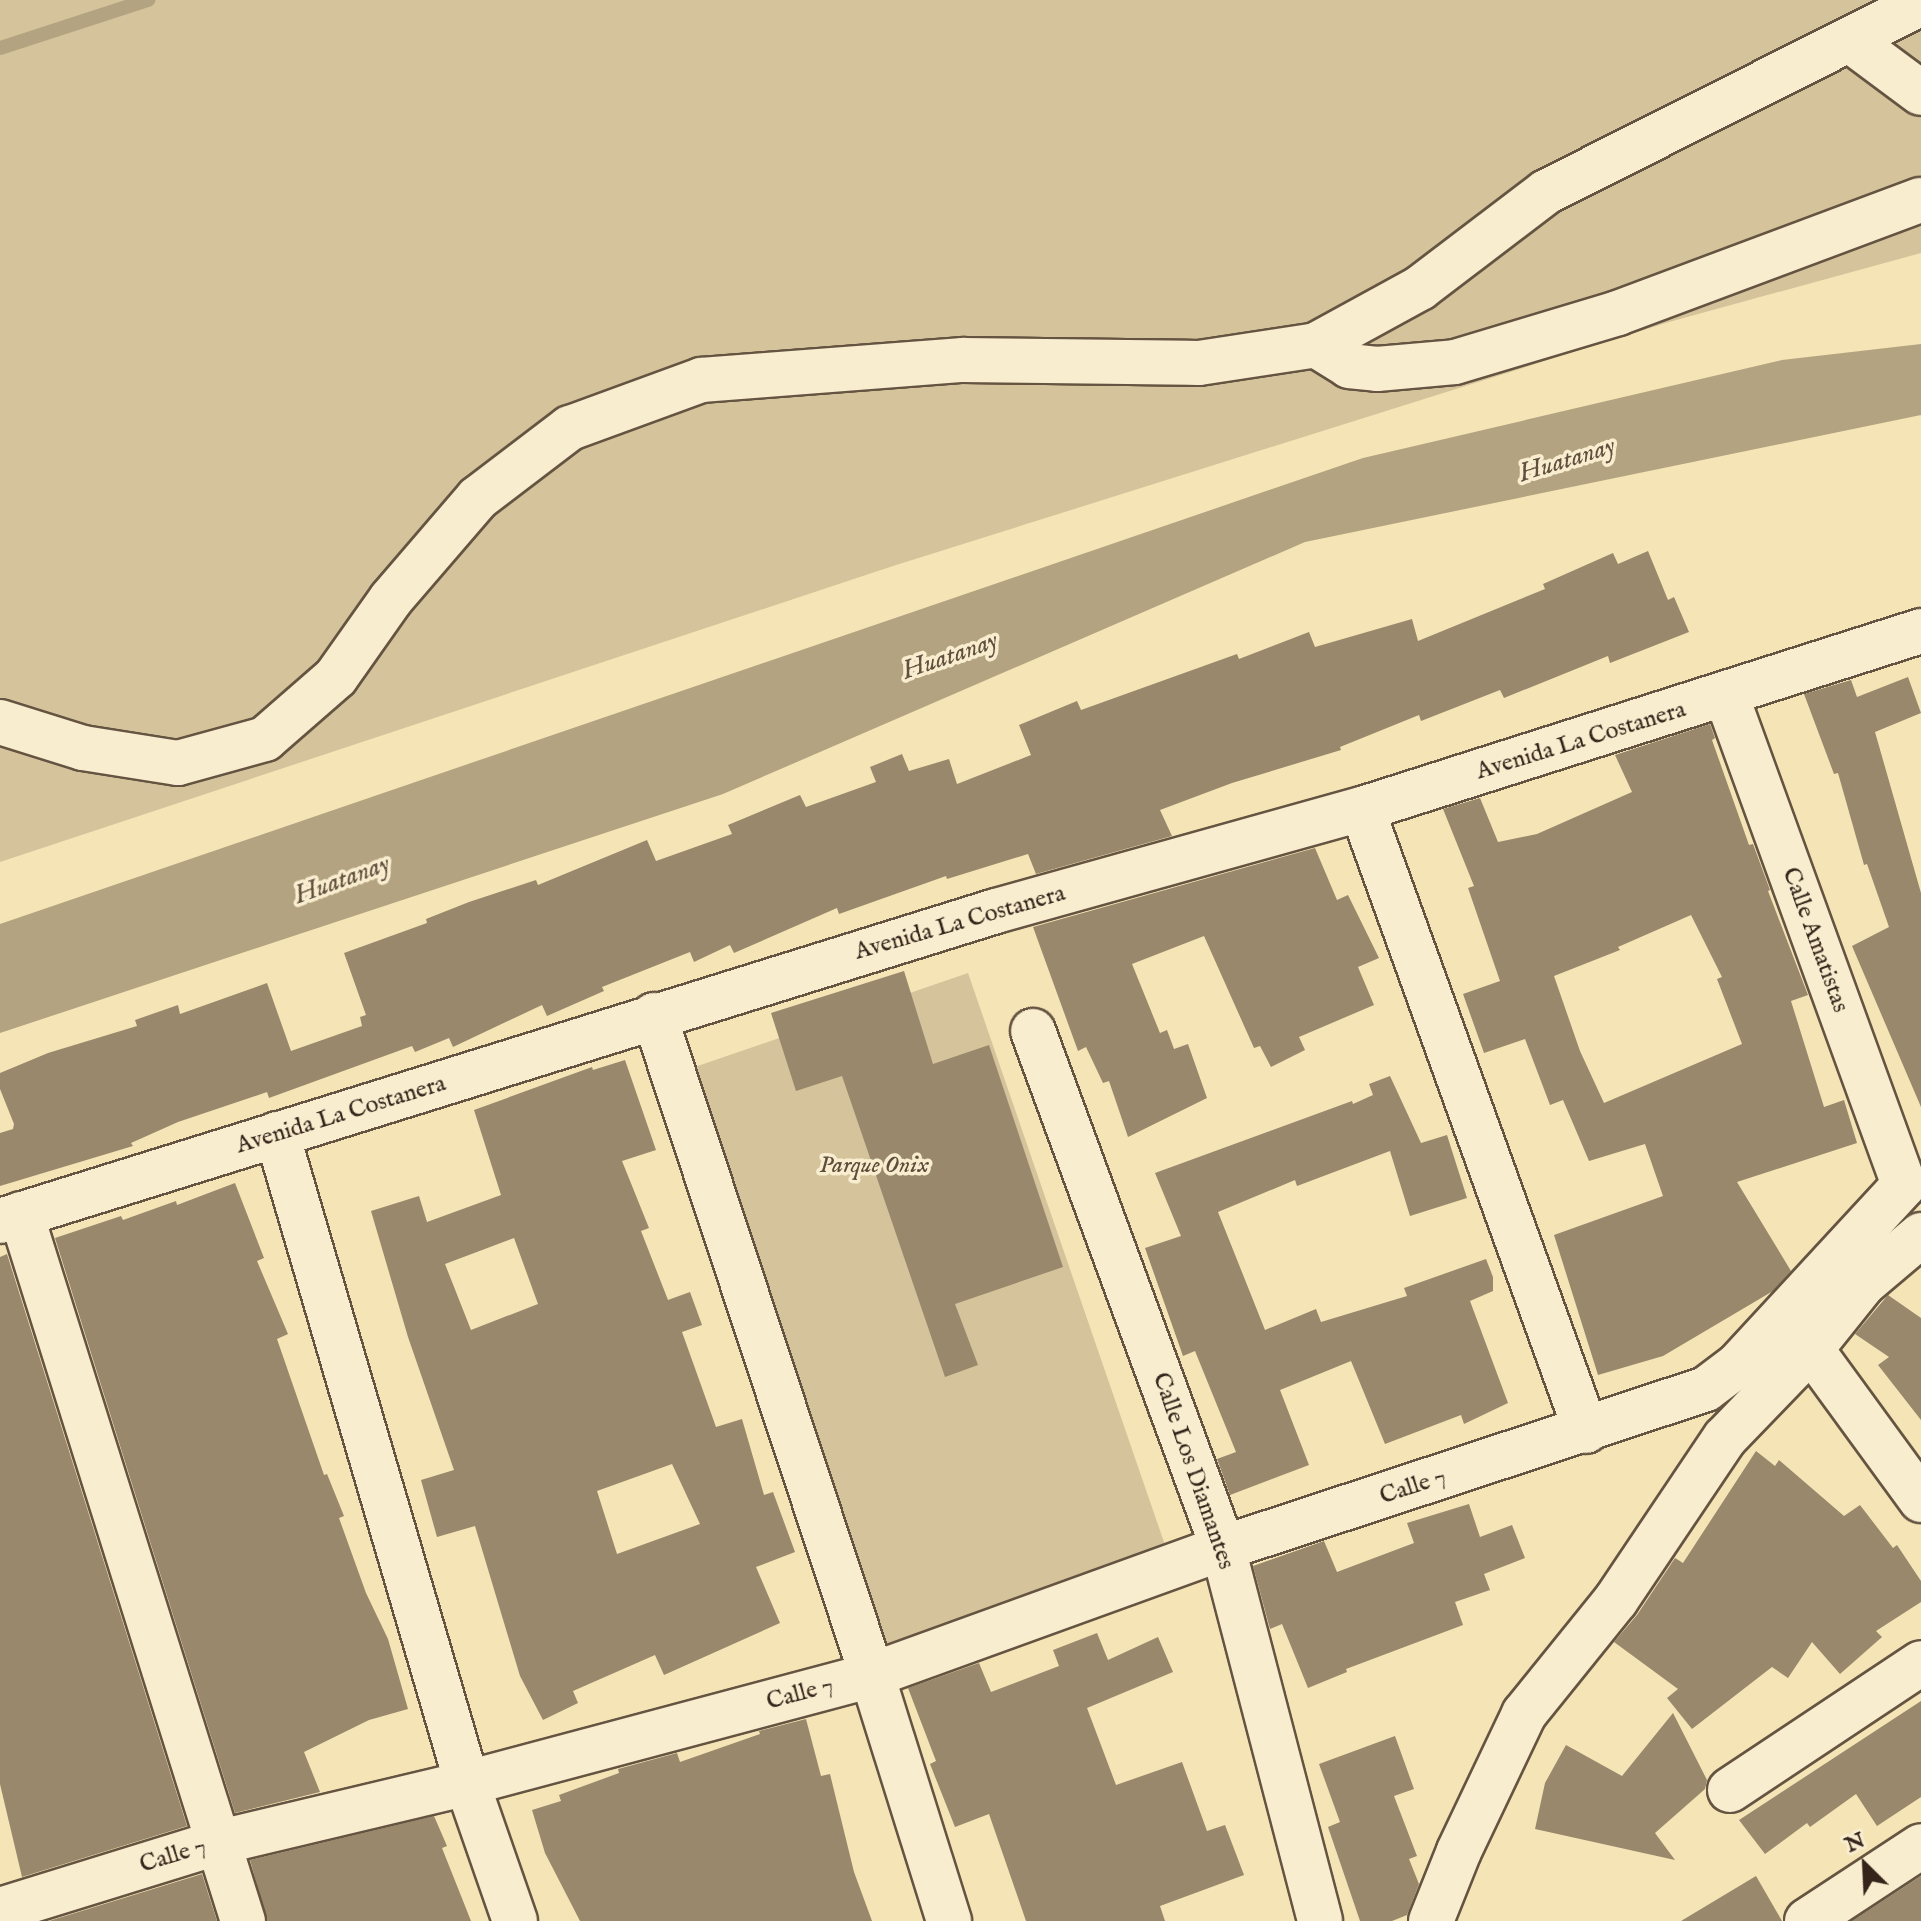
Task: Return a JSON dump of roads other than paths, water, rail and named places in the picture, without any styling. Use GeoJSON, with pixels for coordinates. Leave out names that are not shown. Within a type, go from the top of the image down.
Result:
{"type":"FeatureCollection","features":[{"type":"Feature","properties":{"kind":"street"},"geometry":{"type":"LineString","coordinates":[[0,722],[83,748],[178,763],[265,739],[336,677],[391,599],[478,498],[570,428],[701,380],[963,360],[1199,363],[1316,345],[1420,288],[1546,192],[1851,41],[1921,3]]}},
{"type":"Feature","properties":{"kind":"street"},"geometry":{"type":"LineString","coordinates":[[1851,41],[1921,93]]}},
{"type":"Feature","properties":{"kind":"street"},"geometry":{"type":"LineString","coordinates":[[1316,345],[1349,366],[1377,369],[1455,362],[1618,313],[1921,200]]}},
{"type":"Feature","properties":{"kind":"street","name":"Avenida La Costanera"},"geometry":{"type":"LineString","coordinates":[[11,1217],[996,911],[1362,809],[1921,631]]}},
{"type":"Feature","properties":{"kind":"street","name":"Calle Amatistas"},"geometry":{"type":"LineString","coordinates":[[1726,695],[1904,1185]]}},
{"type":"Feature","properties":{"kind":"street"},"geometry":{"type":"LineString","coordinates":[[1362,809],[1586,1431]]}},
{"type":"Feature","properties":{"kind":"street"},"geometry":{"type":"LineString","coordinates":[[654,1015],[872,1675],[949,1921]]}},
{"type":"Feature","properties":{"kind":"street","name":"Calle Los Diamantes"},"geometry":{"type":"LineString","coordinates":[[1033,1031],[1223,1548],[1320,1921]]}},
{"type":"Feature","properties":{"kind":"street"},"geometry":{"type":"LineString","coordinates":[[277,1134],[467,1783],[515,1921]]}},
{"type":"Feature","properties":{"kind":"street","name":"Calle 7"},"geometry":{"type":"LineString","coordinates":[[3,1900],[220,1842],[467,1783],[872,1675],[1223,1548],[1706,1389],[1737,1366],[1904,1185]]}},
{"type":"Feature","properties":{"kind":"street"},"geometry":{"type":"LineString","coordinates":[[11,1217],[220,1842],[243,1921]]}},
{"type":"Feature","properties":{"kind":"street"},"geometry":{"type":"LineString","coordinates":[[1431,1921],[1459,1851],[1524,1714],[1616,1600],[1725,1438],[1811,1349],[1863,1284],[1921,1235]]}},
{"type":"Feature","properties":{"kind":"street"},"geometry":{"type":"LineString","coordinates":[[1811,1349],[1921,1500]]}},
{"type":"Feature","properties":{"kind":"street"},"geometry":{"type":"LineString","coordinates":[[1730,1790],[1921,1663]]}},
{"type":"Feature","properties":{"kind":"street"},"geometry":{"type":"LineString","coordinates":[[1807,1921],[1921,1846]]}},
{"type":"Feature","properties":{"kind":"water","name":"Huatanay"},"geometry":{"type":"Polygon","coordinates":[[[1921,344],[1921,415],[1305,542],[723,794],[0,1033],[0,924],[1363,458],[1782,360],[1921,344]]]}},
{"type":"Feature","properties":{"kind":"waterway"},"geometry":{"type":"LineString","coordinates":[[0,48],[148,0]]}},
{"type":"Feature","properties":{"kind":"park label","name":"Parque Onix"},"geometry":{"type":"Point","coordinates":[874,1166]}}]}
